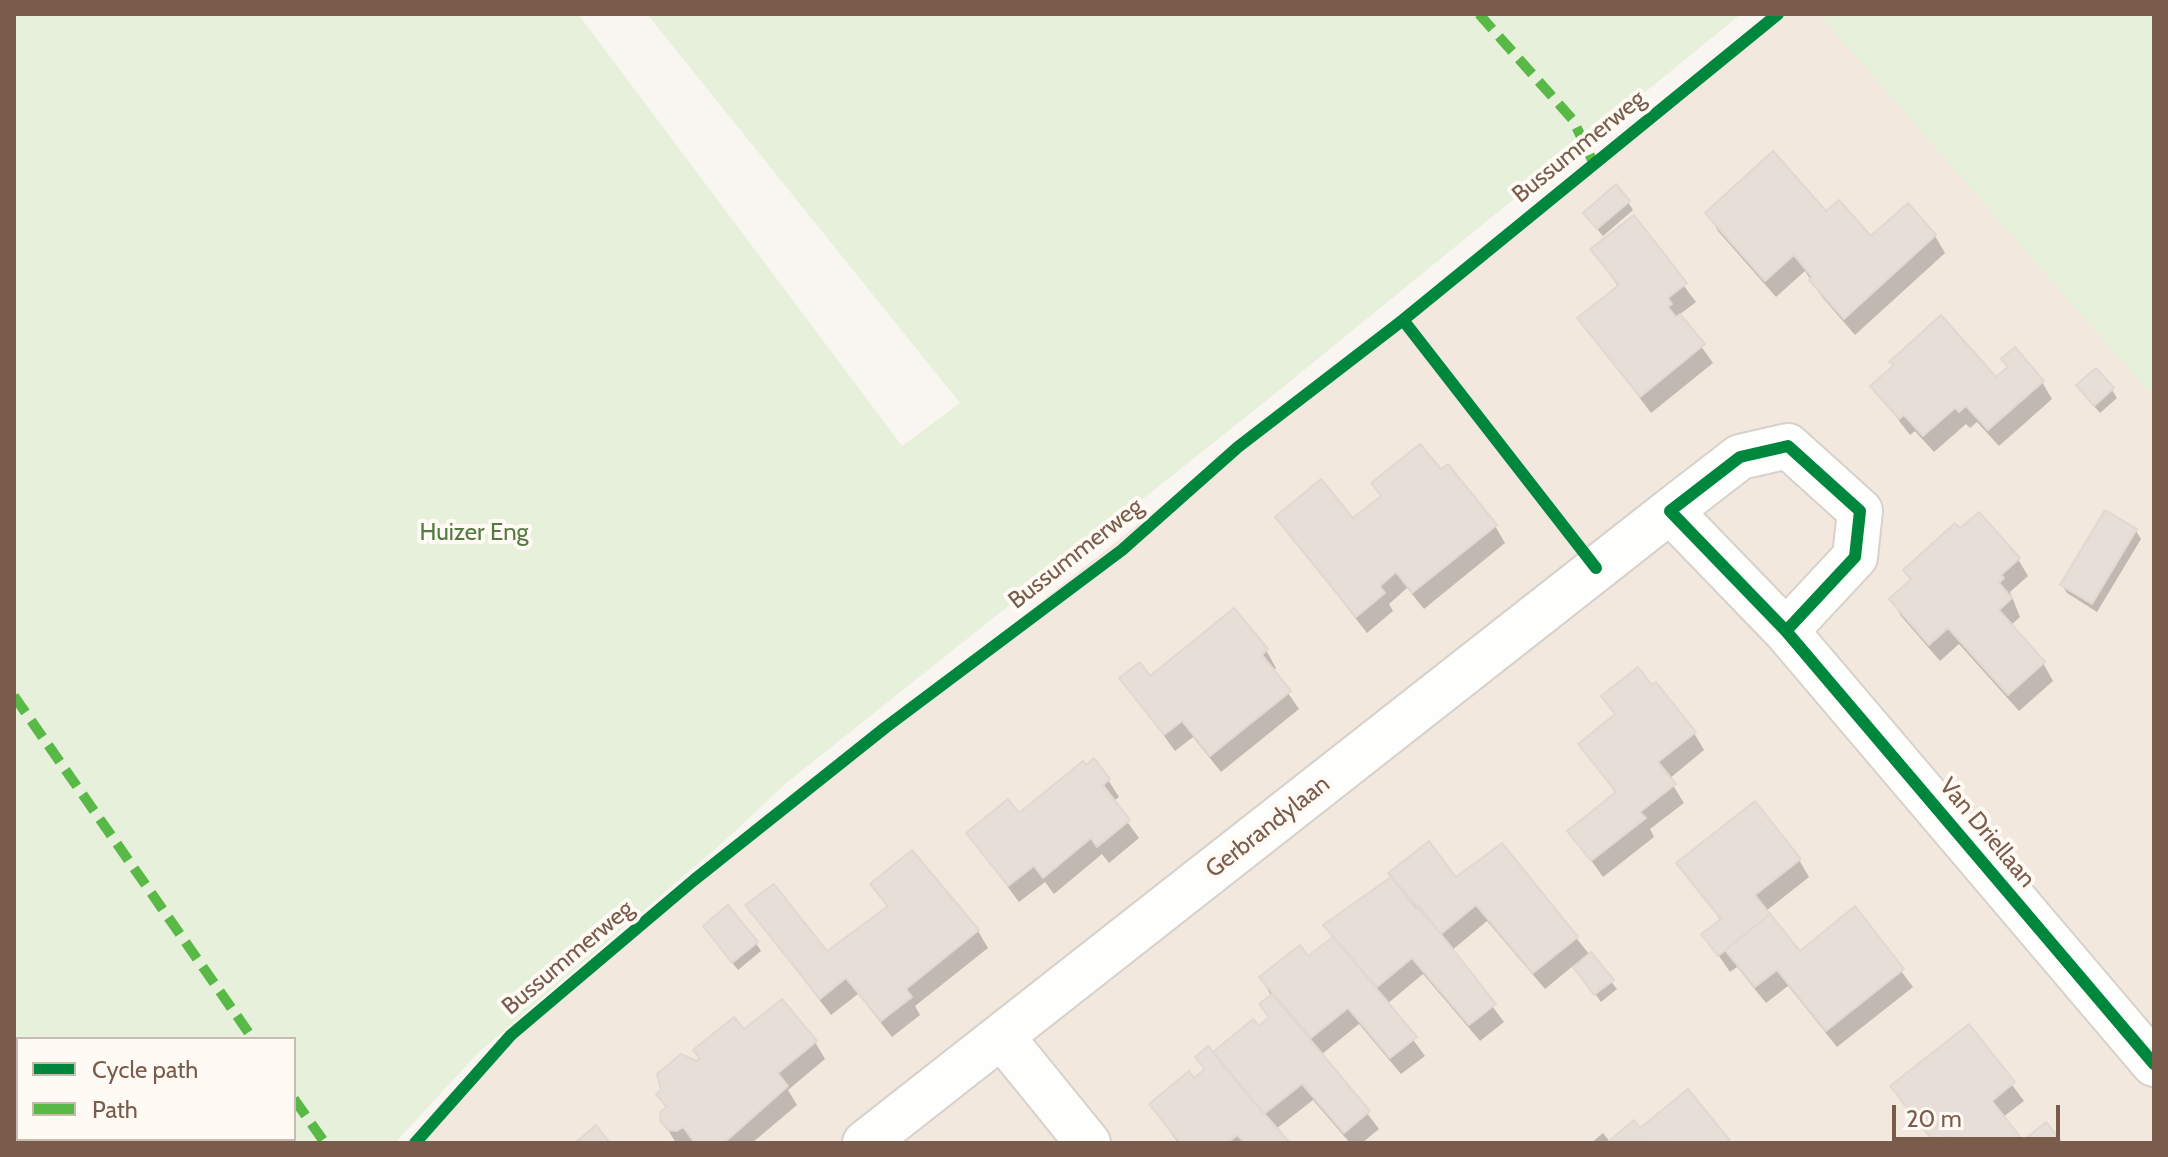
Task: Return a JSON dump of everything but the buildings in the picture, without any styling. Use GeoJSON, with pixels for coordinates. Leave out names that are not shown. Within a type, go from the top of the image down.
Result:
{"type":"FeatureCollection","features":[{"type":"Feature","properties":{"kind":"street"},"geometry":{"type":"LineString","coordinates":[[1670,511],[1740,457],[1788,446],[1860,511],[1855,557],[1786,631]]}},
{"type":"Feature","properties":{"kind":"street","name":"Van Driellaan"},"geometry":{"type":"LineString","coordinates":[[1670,511],[1786,631],[2154,1064]]}},
{"type":"Feature","properties":{"kind":"street","name":"Gerbrandylaan"},"geometry":{"type":"LineString","coordinates":[[865,1143],[1670,511]]}},
{"type":"Feature","properties":{"kind":"street"},"geometry":{"type":"LineString","coordinates":[[1002,1037],[1088,1143]]}},
{"type":"Feature","properties":{"kind":"shaded area"},"geometry":{"type":"Polygon","coordinates":[[[1779,14],[2154,14],[2154,1143],[409,1143],[445,1098],[876,733],[1779,14]]]}},
{"type":"Feature","properties":{"kind":"green space","name":"Huizer Eng"},"geometry":{"type":"Polygon","coordinates":[[[14,14],[578,14],[902,446],[960,403],[647,14],[1741,14],[1277,392],[785,784],[729,837],[477,1054],[395,1143],[14,1143],[14,14]]]}},
{"type":"Feature","properties":{"kind":"green space"},"geometry":{"type":"Polygon","coordinates":[[[1828,14],[2154,14],[2154,398],[1823,19],[1828,14]]]}},
{"type":"Feature","properties":{"kind":"marked path"},"geometry":{"type":"LineString","coordinates":[[1479,14],[1573,120],[1594,164]]}},
{"type":"Feature","properties":{"kind":"marked path"},"geometry":{"type":"LineString","coordinates":[[14,696],[252,1037]]}},
{"type":"Feature","properties":{"kind":"marked path"},"geometry":{"type":"LineString","coordinates":[[296,1102],[325,1143]]}},
{"type":"Feature","properties":{"kind":"cycle path","name":"Bussummerweg"},"geometry":{"type":"LineString","coordinates":[[415,1143],[511,1035],[694,880],[886,727],[1122,550],[1238,447],[1403,320],[1778,14]]}},
{"type":"Feature","properties":{"kind":"cycle path"},"geometry":{"type":"LineString","coordinates":[[1403,320],[1596,568]]}},
{"type":"Feature","properties":{"kind":"cycle path"},"geometry":{"type":"LineString","coordinates":[[1786,631],[1855,557],[1860,511],[1788,446],[1740,457],[1670,511],[1786,631],[2154,1064]]}}]}
